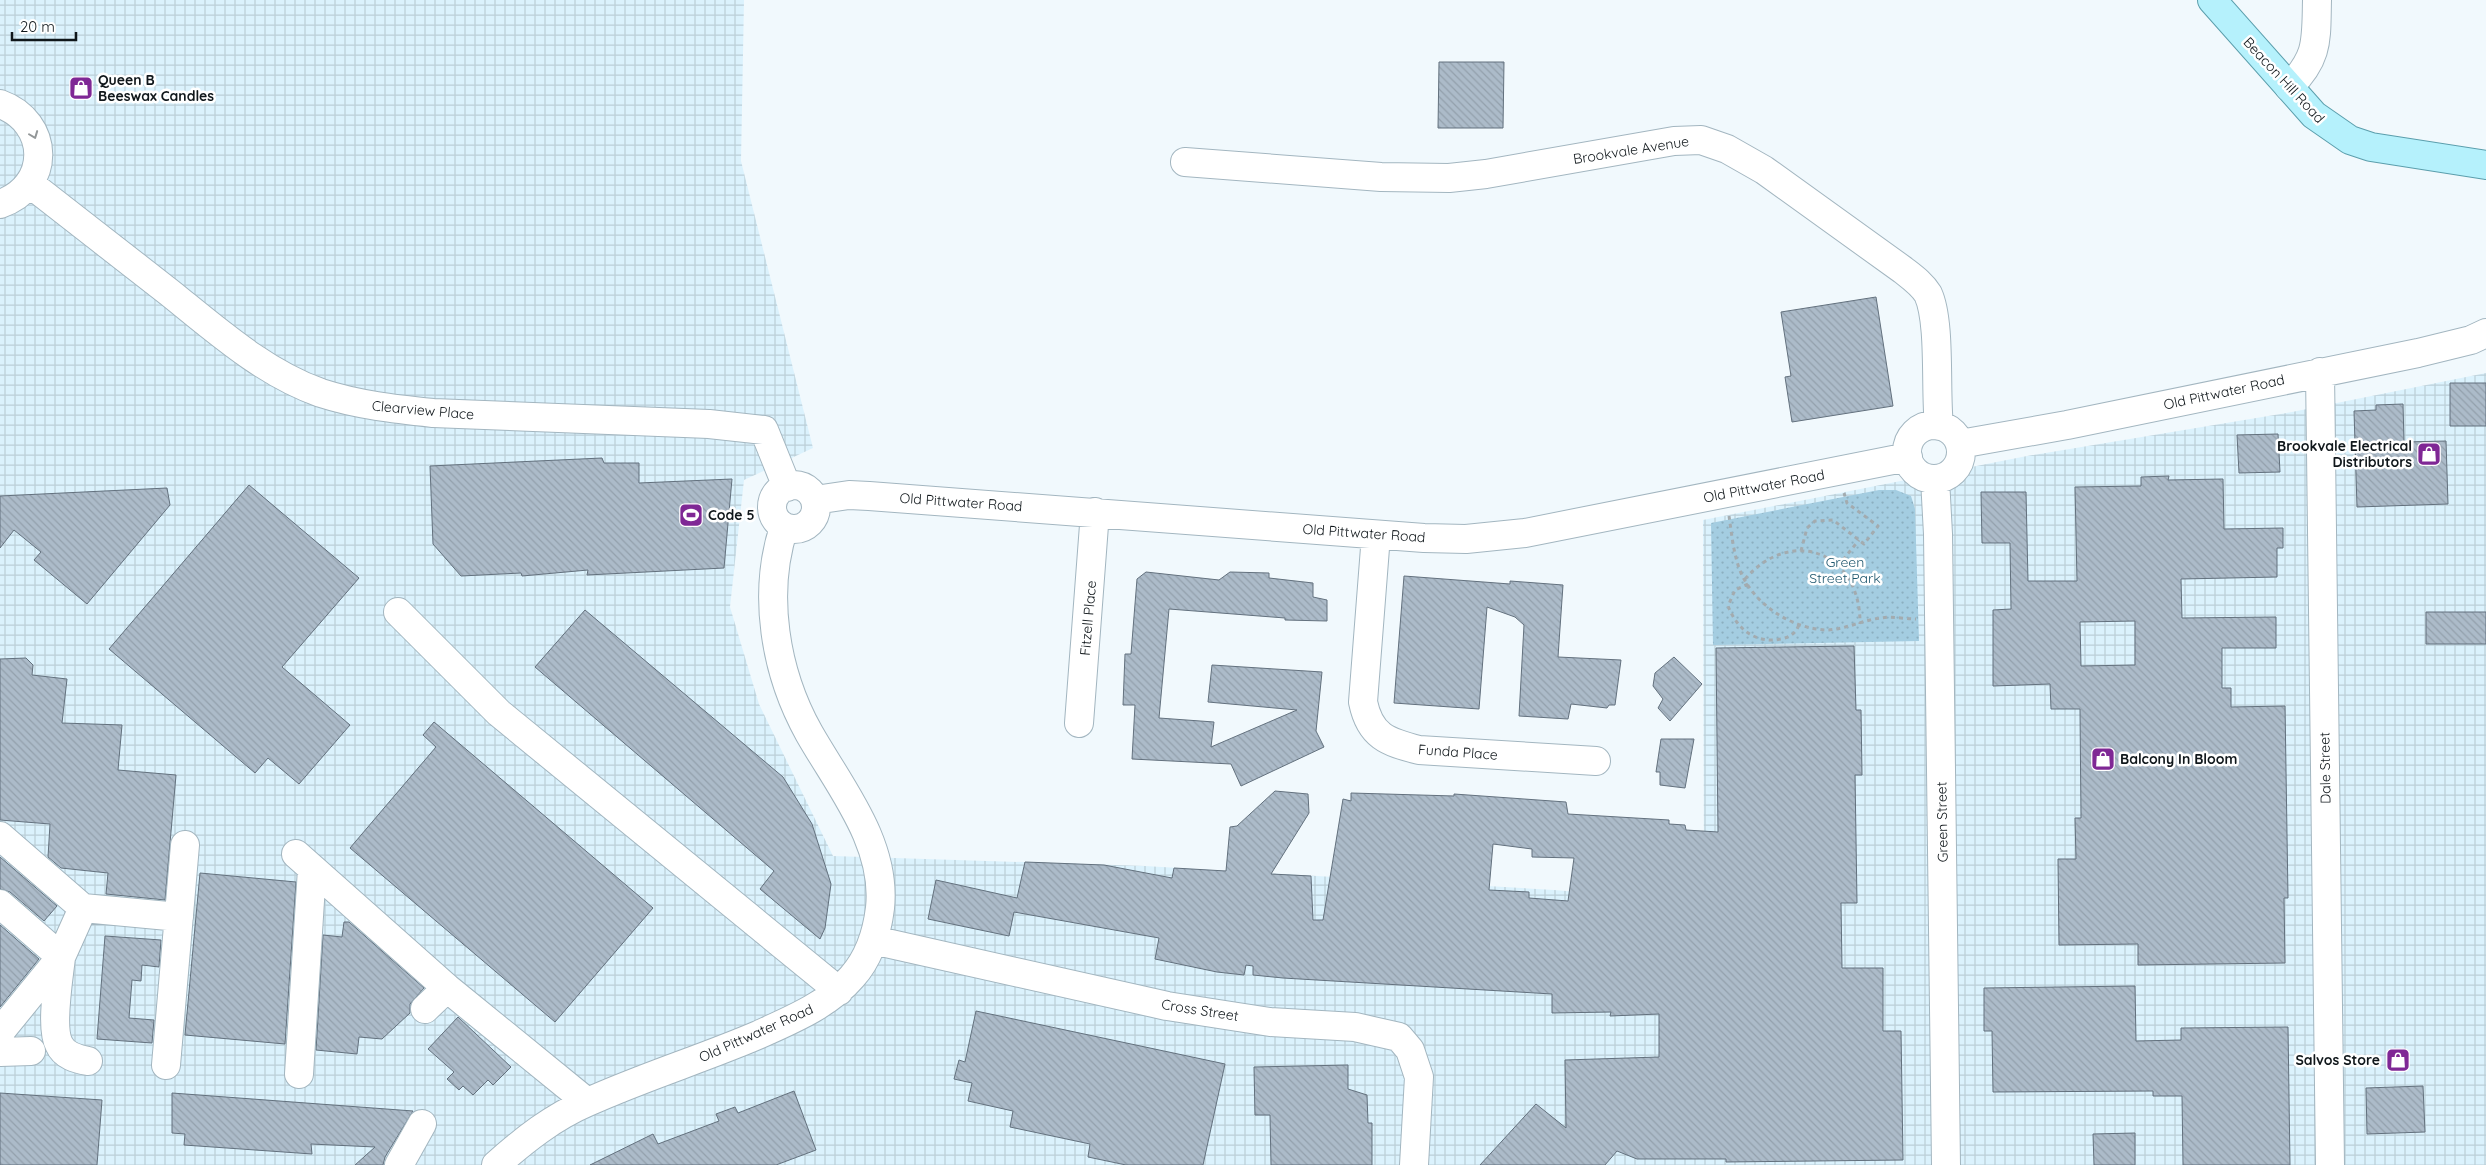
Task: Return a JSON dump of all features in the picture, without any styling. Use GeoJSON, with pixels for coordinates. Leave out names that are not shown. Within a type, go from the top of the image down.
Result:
{"type":"FeatureCollection","features":[{"type":"Feature","properties":{"kind":"main road","name":"Beacon Hill Road"},"geometry":{"type":"LineString","coordinates":[[2212,0],[2314,115],[2350,140],[2371,147],[2486,165]]}},
{"type":"Feature","properties":{"kind":"street"},"geometry":{"type":"LineString","coordinates":[[2289,87],[2304,72],[2314,51],[2317,0]]}},
{"type":"Feature","properties":{"kind":"street"},"geometry":{"type":"LineString","coordinates":[[0,104],[23,116],[36,140],[38,158],[29,183],[17,196],[0,204]]}},
{"type":"Feature","properties":{"kind":"street","name":"Brookvale Avenue"},"geometry":{"type":"LineString","coordinates":[[1185,162],[1380,177],[1449,178],[1486,174],[1674,141],[1695,140],[1714,144],[1764,170],[1920,284],[1927,293],[1934,318],[1939,426]]}},
{"type":"Feature","properties":{"kind":"street","name":"Clearview Place"},"geometry":{"type":"LineString","coordinates":[[29,183],[223,336],[292,380],[320,392],[381,407],[433,413],[708,424],[764,430],[787,487]]}},
{"type":"Feature","properties":{"kind":"street","name":"Old Pittwater Road"},"geometry":{"type":"LineString","coordinates":[[1960,444],[2176,403],[2446,347],[2486,334]]}},
{"type":"Feature","properties":{"kind":"street","name":"Dale Street"},"geometry":{"type":"LineString","coordinates":[[2320,372],[2330,1165]]}},
{"type":"Feature","properties":{"kind":"street"},"geometry":{"type":"LineString","coordinates":[[1939,426],[1950,430],[1960,444],[1961,456],[1956,468],[1947,476],[1935,479],[1918,473],[1908,457],[1909,445],[1915,433],[1926,427],[1939,426]]}},
{"type":"Feature","properties":{"kind":"street","name":"Old Pittwater Road"},"geometry":{"type":"LineString","coordinates":[[815,500],[849,495],[869,496],[1376,535],[1466,539],[1525,533],[1908,457]]}},
{"type":"Feature","properties":{"kind":"street","name":"Green Street"},"geometry":{"type":"LineString","coordinates":[[1935,479],[1939,620],[1946,1165]]}},
{"type":"Feature","properties":{"kind":"street"},"geometry":{"type":"LineString","coordinates":[[787,487],[801,487],[812,494],[815,500],[815,514],[806,526],[799,528],[784,527],[775,518],[772,506],[777,494],[787,487]]}},
{"type":"Feature","properties":{"kind":"street","name":"Fitzell Place"},"geometry":{"type":"LineString","coordinates":[[1079,722],[1095,541],[1095,512]]}},
{"type":"Feature","properties":{"kind":"street","name":"Old Pittwater Road"},"geometry":{"type":"LineString","coordinates":[[496,1165],[518,1145],[549,1123],[587,1102],[720,1051],[789,1021],[839,991],[854,976],[874,940],[880,902],[880,882],[876,861],[857,815],[799,715],[791,694],[779,649],[772,598],[773,573],[784,527]]}},
{"type":"Feature","properties":{"kind":"street","name":"Funda Place"},"geometry":{"type":"LineString","coordinates":[[1376,535],[1363,702],[1367,720],[1380,736],[1400,745],[1419,750],[1596,761]]}},
{"type":"Feature","properties":{"kind":"street"},"geometry":{"type":"LineString","coordinates":[[398,612],[499,713],[839,991]]}},
{"type":"Feature","properties":{"kind":"street"},"geometry":{"type":"LineString","coordinates":[[0,836],[83,908],[179,917]]}},
{"type":"Feature","properties":{"kind":"street"},"geometry":{"type":"LineString","coordinates":[[166,1065],[185,845]]}},
{"type":"Feature","properties":{"kind":"street"},"geometry":{"type":"LineString","coordinates":[[299,1074],[304,861],[448,988],[587,1102]]}},
{"type":"Feature","properties":{"kind":"street"},"geometry":{"type":"LineString","coordinates":[[0,904],[61,958]]}},
{"type":"Feature","properties":{"kind":"street"},"geometry":{"type":"LineString","coordinates":[[0,1032],[61,958],[83,908]]}},
{"type":"Feature","properties":{"kind":"street","name":"Cross Street"},"geometry":{"type":"LineString","coordinates":[[874,940],[1167,1006],[1270,1022],[1355,1027],[1399,1036],[1410,1050],[1419,1076],[1414,1165]]}},
{"type":"Feature","properties":{"kind":"street"},"geometry":{"type":"LineString","coordinates":[[61,958],[55,1023],[58,1044],[75,1058],[88,1061]]}},
{"type":"Feature","properties":{"kind":"street"},"geometry":{"type":"LineString","coordinates":[[425,1009],[448,988]]}},
{"type":"Feature","properties":{"kind":"street"},"geometry":{"type":"LineString","coordinates":[[0,1052],[31,1051]]}},
{"type":"Feature","properties":{"kind":"street"},"geometry":{"type":"LineString","coordinates":[[399,1165],[422,1124]]}},
{"type":"Feature","properties":{"kind":"path"},"geometry":{"type":"LineString","coordinates":[[1801,551],[1807,528],[1814,521],[1823,519],[1833,520],[1864,544],[1878,526],[1847,503],[1840,471]]}},
{"type":"Feature","properties":{"kind":"path"},"geometry":{"type":"LineString","coordinates":[[1726,493],[1732,534],[1744,579],[1758,598],[1778,615],[1799,625],[1825,630],[1881,618],[1939,620]]}},
{"type":"Feature","properties":{"kind":"path"},"geometry":{"type":"LineString","coordinates":[[1838,566],[1859,540]]}},
{"type":"Feature","properties":{"kind":"path"},"geometry":{"type":"LineString","coordinates":[[1744,579],[1766,559],[1781,552],[1801,551],[1818,554],[1838,566],[1851,580],[1857,592],[1860,605],[1860,624]]}},
{"type":"Feature","properties":{"kind":"path"},"geometry":{"type":"LineString","coordinates":[[1748,584],[1735,590],[1728,606],[1741,627],[1752,637],[1764,641],[1778,640],[1795,632],[1799,625]]}},
{"type":"Feature","properties":{"kind":"shaded area"},"geometry":{"type":"Polygon","coordinates":[[[0,0],[744,0],[741,161],[813,448],[744,480],[730,607],[759,704],[833,856],[1145,866],[1554,890],[1704,902],[1703,520],[2027,456],[2292,412],[2486,373],[2486,1165],[0,1165],[0,0]]]}},
{"type":"Feature","properties":{"kind":"green space","name":"Green Street Park"},"geometry":{"type":"Polygon","coordinates":[[[1879,490],[1896,490],[1911,496],[1915,509],[1919,641],[1713,645],[1711,523],[1879,490]]]}},
{"type":"Feature","properties":{"kind":"building"},"geometry":{"type":"Polygon","coordinates":[[[1439,62],[1504,62],[1503,128],[1438,128],[1439,62]]]}},
{"type":"Feature","properties":{"kind":"building"},"geometry":{"type":"Polygon","coordinates":[[[1876,297],[1893,406],[1792,422],[1785,377],[1791,376],[1781,312],[1876,297]]]}},
{"type":"Feature","properties":{"kind":"building"},"geometry":{"type":"Polygon","coordinates":[[[2450,383],[2486,383],[2486,426],[2450,426],[2450,383]]]}},
{"type":"Feature","properties":{"kind":"building"},"geometry":{"type":"Polygon","coordinates":[[[2403,404],[2404,442],[2446,441],[2448,504],[2357,507],[2354,411],[2376,410],[2376,405],[2403,404]]]}},
{"type":"Feature","properties":{"kind":"building"},"geometry":{"type":"Polygon","coordinates":[[[2278,434],[2280,472],[2239,473],[2237,435],[2278,434]]]}},
{"type":"Feature","properties":{"kind":"building"},"geometry":{"type":"Polygon","coordinates":[[[602,458],[604,463],[639,463],[639,483],[732,479],[724,568],[587,575],[588,570],[522,576],[521,573],[461,576],[433,544],[430,466],[602,458]]]}},
{"type":"Feature","properties":{"kind":"building"},"geometry":{"type":"Polygon","coordinates":[[[2169,476],[2168,480],[2223,479],[2224,529],[2283,528],[2283,548],[2277,548],[2277,577],[2181,579],[2182,618],[2276,617],[2276,648],[2222,648],[2222,688],[2231,688],[2231,707],[2285,706],[2288,898],[2284,898],[2285,963],[2138,965],[2138,944],[2059,945],[2058,859],[2076,859],[2075,818],[2081,818],[2080,709],[2051,709],[2050,684],[1993,686],[1993,610],[2011,609],[2010,543],[1982,543],[1981,492],[2026,492],[2028,581],[2077,581],[2075,487],[2141,486],[2141,477],[2169,476]],[[2135,621],[2080,622],[2081,666],[2135,665],[2135,621]]]}},
{"type":"Feature","properties":{"kind":"building"},"geometry":{"type":"Polygon","coordinates":[[[249,485],[359,578],[282,667],[350,725],[299,784],[268,758],[255,773],[109,649],[249,485]]]}},
{"type":"Feature","properties":{"kind":"building"},"geometry":{"type":"Polygon","coordinates":[[[167,488],[170,505],[87,604],[34,560],[41,552],[14,530],[0,548],[0,496],[167,488]]]}},
{"type":"Feature","properties":{"kind":"building"},"geometry":{"type":"Polygon","coordinates":[[[1146,572],[1219,580],[1230,572],[1269,573],[1269,578],[1313,583],[1313,597],[1327,600],[1327,621],[1285,620],[1285,618],[1169,609],[1159,718],[1214,722],[1211,747],[1297,710],[1208,702],[1212,665],[1322,672],[1316,731],[1324,747],[1241,786],[1231,764],[1132,759],[1135,705],[1123,705],[1125,654],[1131,654],[1137,579],[1146,572]]]}},
{"type":"Feature","properties":{"kind":"building"},"geometry":{"type":"Polygon","coordinates":[[[1404,576],[1510,584],[1510,581],[1563,585],[1558,657],[1621,660],[1615,705],[1609,705],[1607,708],[1571,704],[1568,719],[1519,716],[1524,625],[1515,617],[1487,607],[1479,709],[1394,703],[1404,576]]]}},
{"type":"Feature","properties":{"kind":"building"},"geometry":{"type":"Polygon","coordinates":[[[585,610],[783,777],[812,824],[831,884],[825,928],[820,939],[760,889],[774,871],[535,667],[585,610]]]}},
{"type":"Feature","properties":{"kind":"building"},"geometry":{"type":"Polygon","coordinates":[[[2426,612],[2486,612],[2486,644],[2426,644],[2426,612]]]}},
{"type":"Feature","properties":{"kind":"building"},"geometry":{"type":"Polygon","coordinates":[[[1854,646],[1856,710],[1861,710],[1862,775],[1855,775],[1857,903],[1841,903],[1842,968],[1883,968],[1883,1031],[1901,1031],[1903,1160],[1726,1162],[1726,1159],[1637,1159],[1617,1151],[1605,1165],[1480,1165],[1536,1104],[1566,1128],[1565,1060],[1659,1057],[1659,1014],[1610,1016],[1611,1012],[1552,1013],[1552,994],[1283,978],[1253,975],[1253,966],[1246,965],[1244,975],[1217,972],[1155,959],[1159,938],[1014,912],[1009,936],[928,919],[936,880],[1017,898],[1025,862],[1104,865],[1172,878],[1174,868],[1226,871],[1230,827],[1237,826],[1275,791],[1308,794],[1309,813],[1271,874],[1311,876],[1313,920],[1323,920],[1343,799],[1351,801],[1351,793],[1454,796],[1454,794],[1566,802],[1568,814],[1669,820],[1669,824],[1685,825],[1686,830],[1718,832],[1716,648],[1854,646]],[[1493,844],[1489,890],[1529,892],[1529,898],[1568,901],[1574,858],[1532,857],[1532,849],[1493,844]]]}},
{"type":"Feature","properties":{"kind":"building"},"geometry":{"type":"Polygon","coordinates":[[[1674,657],[1702,684],[1670,721],[1658,708],[1663,699],[1653,686],[1655,673],[1674,657]]]}},
{"type":"Feature","properties":{"kind":"building"},"geometry":{"type":"Polygon","coordinates":[[[26,658],[33,665],[32,675],[67,679],[62,723],[122,725],[118,770],[176,775],[165,900],[106,894],[108,873],[61,868],[48,857],[50,824],[0,820],[0,659],[26,658]]]}},
{"type":"Feature","properties":{"kind":"building"},"geometry":{"type":"Polygon","coordinates":[[[434,722],[653,908],[555,1022],[350,848],[436,747],[423,735],[434,722]]]}},
{"type":"Feature","properties":{"kind":"building"},"geometry":{"type":"Polygon","coordinates":[[[1661,739],[1694,739],[1685,788],[1660,785],[1660,772],[1656,772],[1661,739]]]}},
{"type":"Feature","properties":{"kind":"building"},"geometry":{"type":"Polygon","coordinates":[[[0,857],[57,906],[44,921],[10,892],[0,889],[0,857]]]}},
{"type":"Feature","properties":{"kind":"building"},"geometry":{"type":"Polygon","coordinates":[[[200,873],[296,882],[285,1044],[185,1035],[200,873]]]}},
{"type":"Feature","properties":{"kind":"building"},"geometry":{"type":"Polygon","coordinates":[[[344,922],[349,922],[424,988],[410,1004],[410,1013],[382,1039],[359,1037],[357,1054],[316,1050],[323,935],[342,937],[344,922]]]}},
{"type":"Feature","properties":{"kind":"building"},"geometry":{"type":"Polygon","coordinates":[[[0,925],[39,959],[0,1007],[0,925]]]}},
{"type":"Feature","properties":{"kind":"building"},"geometry":{"type":"Polygon","coordinates":[[[105,936],[161,940],[159,967],[142,965],[141,981],[132,980],[129,1018],[154,1020],[152,1043],[97,1039],[105,936]]]}},
{"type":"Feature","properties":{"kind":"building"},"geometry":{"type":"Polygon","coordinates":[[[2135,986],[2136,1041],[2181,1040],[2181,1028],[2288,1027],[2290,1165],[2183,1165],[2182,1096],[2153,1096],[2153,1091],[1993,1092],[1992,1031],[1984,1031],[1984,988],[2135,986]]]}},
{"type":"Feature","properties":{"kind":"building"},"geometry":{"type":"Polygon","coordinates":[[[976,1011],[1225,1064],[1203,1165],[1126,1165],[1088,1157],[1090,1144],[1010,1127],[1013,1111],[968,1101],[972,1083],[954,1079],[959,1060],[965,1062],[976,1011]]]}},
{"type":"Feature","properties":{"kind":"building"},"geometry":{"type":"Polygon","coordinates":[[[458,1017],[511,1067],[493,1085],[488,1080],[473,1095],[463,1086],[459,1090],[447,1079],[454,1072],[428,1049],[458,1017]]]}},
{"type":"Feature","properties":{"kind":"building"},"geometry":{"type":"Polygon","coordinates":[[[1348,1065],[1348,1089],[1367,1095],[1368,1123],[1372,1123],[1372,1165],[1271,1165],[1270,1115],[1255,1115],[1254,1067],[1348,1065]]]}},
{"type":"Feature","properties":{"kind":"building"},"geometry":{"type":"Polygon","coordinates":[[[2423,1086],[2425,1132],[2367,1134],[2366,1088],[2423,1086]]]}},
{"type":"Feature","properties":{"kind":"building"},"geometry":{"type":"Polygon","coordinates":[[[794,1091],[816,1150],[776,1165],[590,1165],[653,1134],[658,1144],[719,1121],[716,1114],[735,1107],[738,1113],[794,1091]]]}},
{"type":"Feature","properties":{"kind":"building"},"geometry":{"type":"Polygon","coordinates":[[[0,1093],[102,1100],[97,1165],[0,1165],[0,1093]]]}},
{"type":"Feature","properties":{"kind":"building"},"geometry":{"type":"Polygon","coordinates":[[[172,1093],[413,1111],[385,1157],[383,1165],[355,1165],[375,1147],[311,1144],[312,1154],[184,1145],[185,1134],[172,1133],[172,1093]]]}},
{"type":"Feature","properties":{"kind":"building"},"geometry":{"type":"Polygon","coordinates":[[[2135,1133],[2135,1165],[2094,1165],[2093,1134],[2135,1133]]]}},
{"type":"Feature","properties":{"kind":"place","name":"Queen B Beeswax Candles"},"geometry":{"type":"Point","coordinates":[81,88]}},
{"type":"Feature","properties":{"kind":"place","name":"Brookvale Electrical Distributors"},"geometry":{"type":"Point","coordinates":[2429,454]}},
{"type":"Feature","properties":{"kind":"place","name":"Code 5"},"geometry":{"type":"Point","coordinates":[691,515]}},
{"type":"Feature","properties":{"kind":"place","name":"Balcony In Bloom"},"geometry":{"type":"Point","coordinates":[2103,759]}},
{"type":"Feature","properties":{"kind":"place","name":"Salvos Store"},"geometry":{"type":"Point","coordinates":[2398,1060]}}]}
